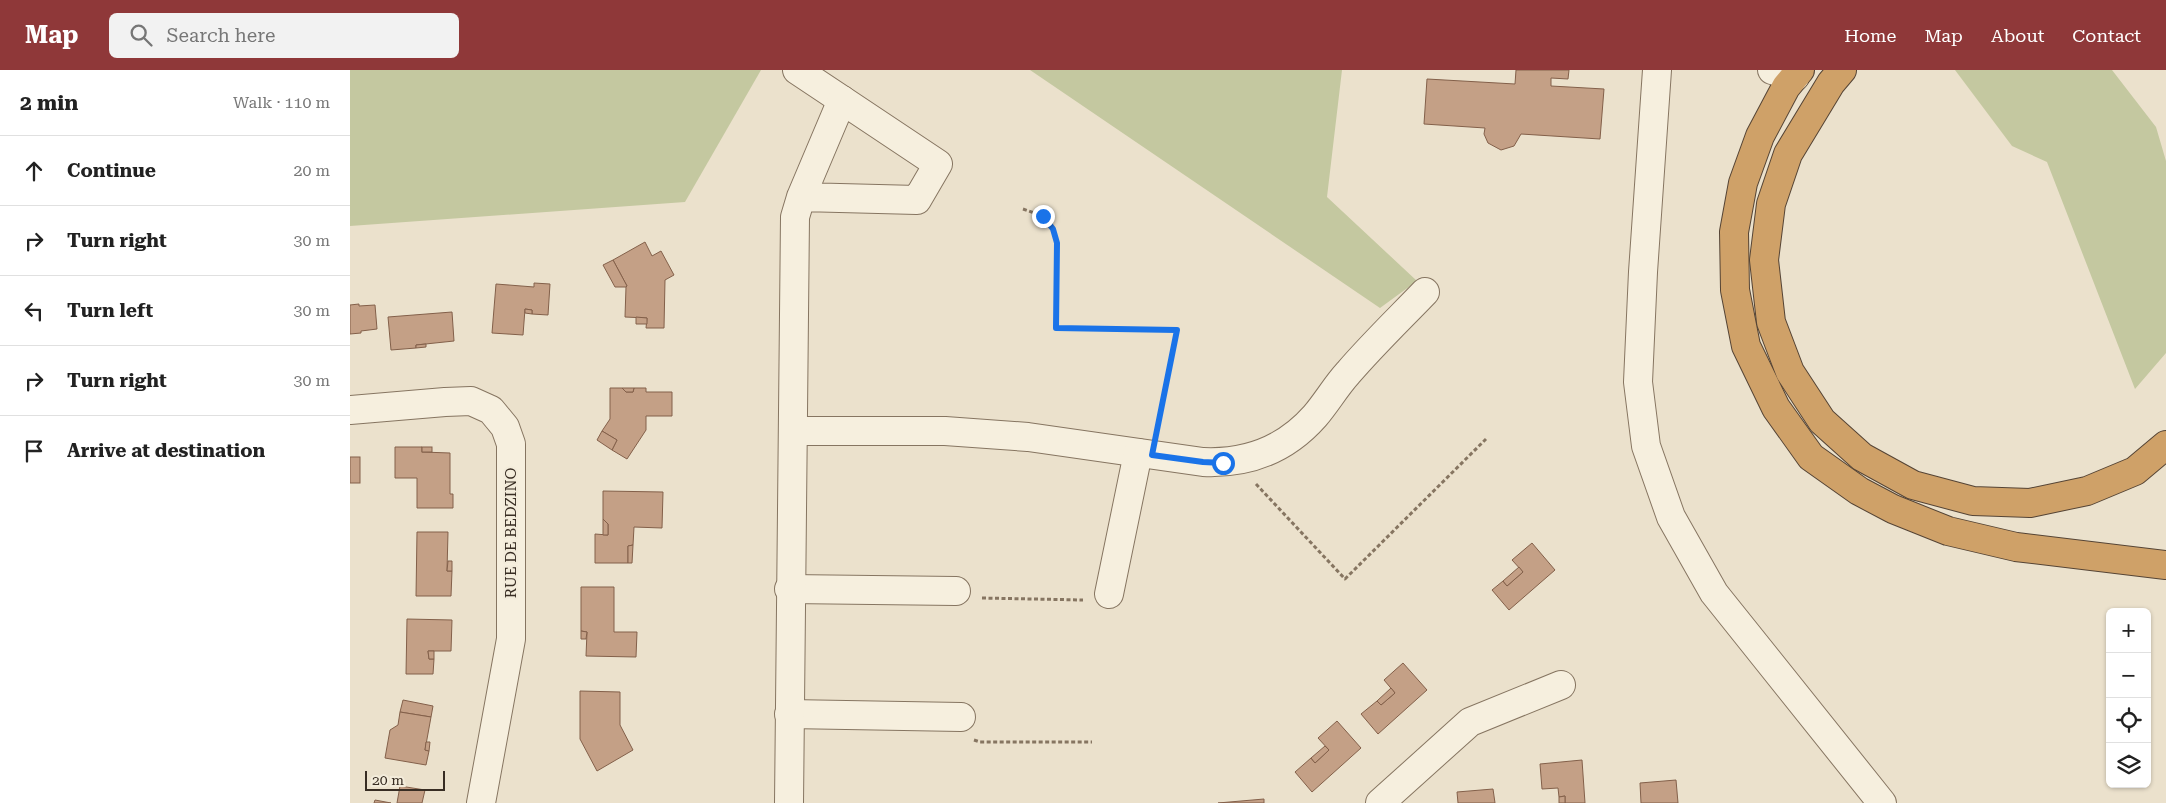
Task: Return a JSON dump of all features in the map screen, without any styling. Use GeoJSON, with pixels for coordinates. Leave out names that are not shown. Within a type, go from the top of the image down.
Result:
{"type":"FeatureCollection","features":[{"type":"Feature","properties":{"kind":"highway"},"geometry":{"type":"LineString","coordinates":[[1842,70],[1831,83],[1788,154],[1771,204],[1764,260],[1771,322],[1790,372],[1822,420],[1862,457],[1913,485],[1973,501],[2030,503],[2087,491],[2136,471],[2166,445]]}},
{"type":"Feature","properties":{"kind":"highway"},"geometry":{"type":"LineString","coordinates":[[1789,72],[1786,87],[1760,136],[1743,183],[1734,232],[1736,290],[1746,346],[1776,408],[1811,457],[1858,492],[1893,509],[1948,531],[2016,547],[2166,565]]}},
{"type":"Feature","properties":{"kind":"street"},"geometry":{"type":"LineString","coordinates":[[797,70],[938,164],[917,200],[801,197]]}},
{"type":"Feature","properties":{"kind":"street"},"geometry":{"type":"LineString","coordinates":[[1657,70],[1643,272],[1638,382],[1646,446],[1671,517],[1714,593],[1882,803]]}},
{"type":"Feature","properties":{"kind":"street"},"geometry":{"type":"LineString","coordinates":[[789,803],[789,588],[794,431],[796,217],[801,197],[842,100]]}},
{"type":"Feature","properties":{"kind":"street"},"geometry":{"type":"LineString","coordinates":[[794,431],[945,431],[1028,437],[1203,462],[1234,461],[1257,456],[1290,440],[1315,416],[1348,373],[1425,292]]}},
{"type":"Feature","properties":{"kind":"street","name":"RUE DE BEDZINO"},"geometry":{"type":"LineString","coordinates":[[350,410],[471,401],[492,410],[505,427],[512,444],[511,639],[481,803]]}},
{"type":"Feature","properties":{"kind":"street"},"geometry":{"type":"LineString","coordinates":[[1110,594],[1145,454]]}},
{"type":"Feature","properties":{"kind":"street"},"geometry":{"type":"LineString","coordinates":[[789,588],[956,591]]}},
{"type":"Feature","properties":{"kind":"street"},"geometry":{"type":"LineString","coordinates":[[1380,803],[1470,722],[1561,685]]}},
{"type":"Feature","properties":{"kind":"street"},"geometry":{"type":"LineString","coordinates":[[789,714],[961,717]]}},
{"type":"Feature","properties":{"kind":"path"},"geometry":{"type":"LineString","coordinates":[[1023,209],[1043,216],[1053,229],[1057,243],[1056,328],[1177,330],[1145,454]]}},
{"type":"Feature","properties":{"kind":"path"},"geometry":{"type":"LineString","coordinates":[[1234,461],[1345,579],[1486,439]]}},
{"type":"Feature","properties":{"kind":"path"},"geometry":{"type":"LineString","coordinates":[[956,591],[967,598],[1083,600],[1110,594]]}},
{"type":"Feature","properties":{"kind":"path"},"geometry":{"type":"LineString","coordinates":[[961,717],[963,730],[969,738],[980,742],[1092,742]]}},
{"type":"Feature","properties":{"kind":"green space"},"geometry":{"type":"Polygon","coordinates":[[[350,70],[761,70],[685,202],[350,226],[350,70]]]}},
{"type":"Feature","properties":{"kind":"green space"},"geometry":{"type":"Polygon","coordinates":[[[1030,70],[1342,70],[1327,197],[1417,281],[1380,308],[1030,70]]]}},
{"type":"Feature","properties":{"kind":"green space"},"geometry":{"type":"Polygon","coordinates":[[[1955,70],[2112,70],[2156,127],[2166,161],[2166,353],[2135,389],[2047,162],[2012,146],[1955,70]]]}},
{"type":"Feature","properties":{"kind":"building"},"geometry":{"type":"Polygon","coordinates":[[[1516,70],[1569,70],[1568,79],[1551,78],[1551,86],[1604,89],[1600,139],[1521,134],[1514,146],[1501,150],[1488,143],[1484,134],[1485,128],[1424,124],[1427,79],[1515,84],[1516,70]]]}},
{"type":"Feature","properties":{"kind":"building"},"geometry":{"type":"Polygon","coordinates":[[[645,242],[652,256],[661,251],[674,275],[665,280],[664,328],[646,328],[647,318],[625,317],[627,286],[613,260],[645,242]]]}},
{"type":"Feature","properties":{"kind":"building"},"geometry":{"type":"Polygon","coordinates":[[[613,260],[626,287],[615,287],[603,265],[613,260]]]}},
{"type":"Feature","properties":{"kind":"building"},"geometry":{"type":"Polygon","coordinates":[[[534,283],[550,284],[548,315],[532,314],[532,310],[525,309],[523,335],[492,333],[496,284],[534,287],[534,283]]]}},
{"type":"Feature","properties":{"kind":"building"},"geometry":{"type":"Polygon","coordinates":[[[359,304],[359,306],[375,305],[377,329],[350,334],[350,305],[359,304]]]}},
{"type":"Feature","properties":{"kind":"building"},"geometry":{"type":"Polygon","coordinates":[[[525,309],[532,310],[532,314],[525,313],[525,309]]]}},
{"type":"Feature","properties":{"kind":"building"},"geometry":{"type":"Polygon","coordinates":[[[452,312],[454,341],[416,345],[416,348],[391,350],[388,317],[452,312]]]}},
{"type":"Feature","properties":{"kind":"building"},"geometry":{"type":"Polygon","coordinates":[[[636,317],[647,318],[647,324],[636,324],[636,317]]]}},
{"type":"Feature","properties":{"kind":"building"},"geometry":{"type":"Polygon","coordinates":[[[426,344],[426,347],[416,348],[416,345],[426,344]]]}},
{"type":"Feature","properties":{"kind":"building"},"geometry":{"type":"Polygon","coordinates":[[[610,388],[622,388],[626,392],[633,392],[634,388],[646,388],[646,392],[672,392],[672,416],[646,416],[646,430],[627,459],[612,450],[617,440],[602,431],[610,419],[610,388]]]}},
{"type":"Feature","properties":{"kind":"building"},"geometry":{"type":"Polygon","coordinates":[[[622,388],[634,388],[633,392],[626,392],[622,388]]]}},
{"type":"Feature","properties":{"kind":"building"},"geometry":{"type":"Polygon","coordinates":[[[602,431],[617,440],[612,450],[597,440],[602,431]]]}},
{"type":"Feature","properties":{"kind":"building"},"geometry":{"type":"Polygon","coordinates":[[[395,447],[422,447],[422,452],[450,453],[450,494],[453,494],[453,508],[417,508],[417,478],[395,478],[395,447]]]}},
{"type":"Feature","properties":{"kind":"building"},"geometry":{"type":"Polygon","coordinates":[[[422,447],[432,447],[432,452],[422,452],[422,447]]]}},
{"type":"Feature","properties":{"kind":"building"},"geometry":{"type":"Polygon","coordinates":[[[350,457],[360,457],[360,483],[350,483],[350,457]]]}},
{"type":"Feature","properties":{"kind":"building"},"geometry":{"type":"Polygon","coordinates":[[[603,491],[663,492],[662,528],[634,527],[633,545],[628,546],[628,563],[595,563],[595,534],[608,535],[608,524],[603,519],[603,491]]]}},
{"type":"Feature","properties":{"kind":"building"},"geometry":{"type":"Polygon","coordinates":[[[603,519],[608,524],[608,535],[603,535],[603,519]]]}},
{"type":"Feature","properties":{"kind":"building"},"geometry":{"type":"Polygon","coordinates":[[[417,532],[448,532],[447,571],[452,571],[451,596],[416,596],[417,532]]]}},
{"type":"Feature","properties":{"kind":"building"},"geometry":{"type":"Polygon","coordinates":[[[1532,543],[1555,570],[1509,610],[1492,590],[1503,581],[1507,586],[1523,572],[1512,560],[1532,543]]]}},
{"type":"Feature","properties":{"kind":"building"},"geometry":{"type":"Polygon","coordinates":[[[633,545],[632,563],[628,563],[628,546],[633,545]]]}},
{"type":"Feature","properties":{"kind":"building"},"geometry":{"type":"Polygon","coordinates":[[[448,561],[452,561],[452,571],[447,571],[448,561]]]}},
{"type":"Feature","properties":{"kind":"building"},"geometry":{"type":"Polygon","coordinates":[[[1519,567],[1523,572],[1507,586],[1503,581],[1519,567]]]}},
{"type":"Feature","properties":{"kind":"building"},"geometry":{"type":"Polygon","coordinates":[[[581,587],[614,587],[614,632],[637,632],[636,657],[586,656],[587,632],[581,631],[581,587]]]}},
{"type":"Feature","properties":{"kind":"building"},"geometry":{"type":"Polygon","coordinates":[[[407,619],[452,620],[451,651],[428,651],[429,659],[434,659],[433,674],[406,674],[407,619]]]}},
{"type":"Feature","properties":{"kind":"building"},"geometry":{"type":"Polygon","coordinates":[[[581,631],[587,632],[586,639],[581,639],[581,631]]]}},
{"type":"Feature","properties":{"kind":"building"},"geometry":{"type":"Polygon","coordinates":[[[428,651],[434,651],[434,659],[429,659],[428,651]]]}},
{"type":"Feature","properties":{"kind":"building"},"geometry":{"type":"Polygon","coordinates":[[[1403,663],[1427,690],[1378,734],[1361,714],[1377,701],[1381,705],[1395,693],[1384,680],[1403,663]]]}},
{"type":"Feature","properties":{"kind":"building"},"geometry":{"type":"Polygon","coordinates":[[[1391,688],[1395,693],[1381,705],[1377,701],[1391,688]]]}},
{"type":"Feature","properties":{"kind":"building"},"geometry":{"type":"Polygon","coordinates":[[[580,691],[620,692],[620,725],[633,750],[597,771],[580,739],[580,691]]]}},
{"type":"Feature","properties":{"kind":"building"},"geometry":{"type":"Polygon","coordinates":[[[403,700],[433,706],[431,717],[400,712],[403,700]]]}},
{"type":"Feature","properties":{"kind":"building"},"geometry":{"type":"Polygon","coordinates":[[[400,712],[431,717],[425,750],[429,751],[426,765],[385,758],[390,730],[398,725],[400,712]]]}},
{"type":"Feature","properties":{"kind":"building"},"geometry":{"type":"Polygon","coordinates":[[[1337,721],[1361,748],[1312,792],[1295,772],[1311,758],[1315,763],[1329,750],[1318,738],[1337,721]]]}},
{"type":"Feature","properties":{"kind":"building"},"geometry":{"type":"Polygon","coordinates":[[[426,742],[430,742],[429,751],[425,750],[426,742]]]}},
{"type":"Feature","properties":{"kind":"building"},"geometry":{"type":"Polygon","coordinates":[[[1325,746],[1329,750],[1315,763],[1311,758],[1325,746]]]}},
{"type":"Feature","properties":{"kind":"building"},"geometry":{"type":"Polygon","coordinates":[[[1582,760],[1585,803],[1565,803],[1565,796],[1559,797],[1558,788],[1542,789],[1540,764],[1582,760]]]}},
{"type":"Feature","properties":{"kind":"building"},"geometry":{"type":"Polygon","coordinates":[[[1676,780],[1678,803],[1641,803],[1640,783],[1676,780]]]}},
{"type":"Feature","properties":{"kind":"building"},"geometry":{"type":"Polygon","coordinates":[[[400,786],[425,790],[422,803],[397,803],[400,786]]]}},
{"type":"Feature","properties":{"kind":"building"},"geometry":{"type":"Polygon","coordinates":[[[1493,789],[1495,803],[1458,803],[1457,792],[1493,789]]]}},
{"type":"Feature","properties":{"kind":"building"},"geometry":{"type":"Polygon","coordinates":[[[1565,796],[1565,803],[1559,803],[1559,797],[1565,796]]]}},
{"type":"Feature","properties":{"kind":"building"},"geometry":{"type":"Polygon","coordinates":[[[1264,799],[1264,803],[1218,803],[1264,799]]]}},
{"type":"Feature","properties":{"kind":"building"},"geometry":{"type":"Polygon","coordinates":[[[375,800],[391,803],[374,803],[375,800]]]}},
{"type":"Feature","properties":{"kind":"route"},"geometry":{"type":"LineString","coordinates":[[1043,216],[1053,229],[1057,243],[1056,328],[1177,330],[1152,455],[1223,463]]}}]}
